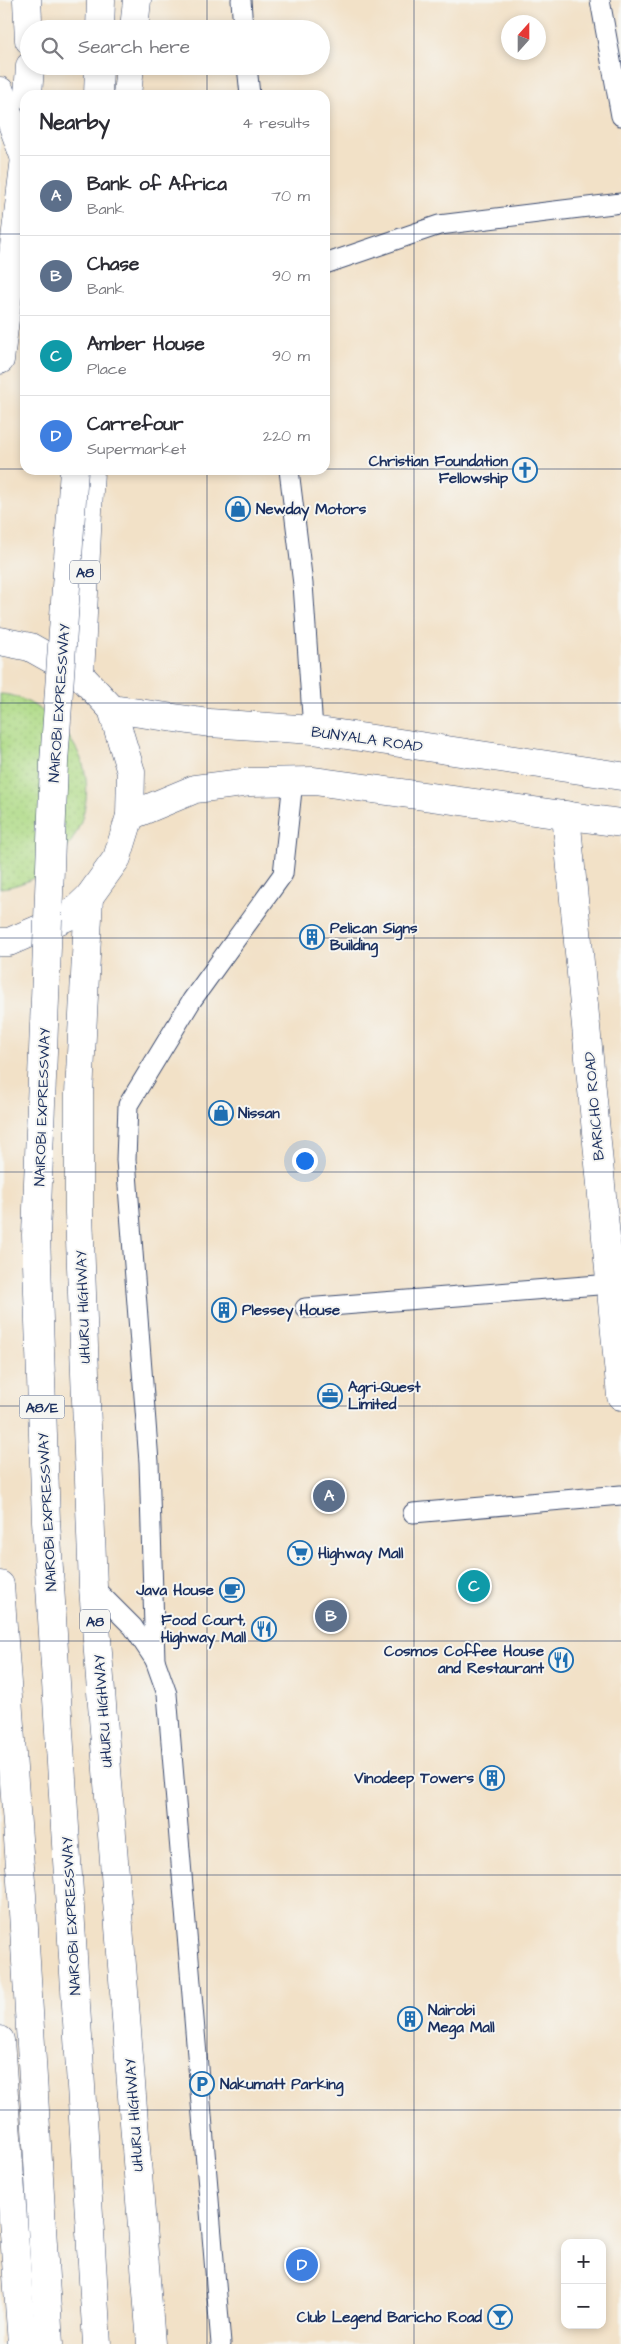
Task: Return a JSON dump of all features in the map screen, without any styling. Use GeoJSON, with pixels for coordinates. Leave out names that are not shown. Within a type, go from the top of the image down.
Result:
{"type":"FeatureCollection","features":[{"type":"Feature","properties":{"kind":"main road"},"geometry":{"type":"LineString","coordinates":[[27,0],[28,20]]}},
{"type":"Feature","properties":{"kind":"main road"},"geometry":{"type":"LineString","coordinates":[[100,0],[100,20]]}},
{"type":"Feature","properties":{"kind":"main road"},"geometry":{"type":"LineString","coordinates":[[135,20],[137,0]]}},
{"type":"Feature","properties":{"kind":"main road"},"geometry":{"type":"LineString","coordinates":[[28,90],[29,75]]}},
{"type":"Feature","properties":{"kind":"main road"},"geometry":{"type":"LineString","coordinates":[[98,90],[99,75]]}},
{"type":"Feature","properties":{"kind":"main road"},"geometry":{"type":"LineString","coordinates":[[101,75],[102,90]]}},
{"type":"Feature","properties":{"kind":"main road"},"geometry":{"type":"LineString","coordinates":[[128,90],[129,75]]}},
{"type":"Feature","properties":{"kind":"main road"},"geometry":{"type":"LineString","coordinates":[[0,91],[20,145]]}},
{"type":"Feature","properties":{"kind":"main road"},"geometry":{"type":"LineString","coordinates":[[0,360],[20,198]]}},
{"type":"Feature","properties":{"kind":"main road","name":"NAIROBI EXPRESSWAY"},"geometry":{"type":"LineString","coordinates":[[74,475],[54,763],[36,1234],[46,1521],[97,2344]]}},
{"type":"Feature","properties":{"kind":"main road","name":"A8"},"geometry":{"type":"LineString","coordinates":[[80,675],[90,475]]}},
{"type":"Feature","properties":{"kind":"main road"},"geometry":{"type":"LineString","coordinates":[[0,641],[30,647],[80,675],[112,709],[131,772],[130,816],[117,858],[89,897],[69,916],[9,942],[0,942]]}},
{"type":"Feature","properties":{"kind":"main road","name":"BUNYALA ROAD"},"geometry":{"type":"LineString","coordinates":[[112,709],[209,723],[312,730],[621,776]]}},
{"type":"Feature","properties":{"kind":"main road"},"geometry":{"type":"LineString","coordinates":[[130,816],[195,789],[250,782],[314,781],[621,823]]}},
{"type":"Feature","properties":{"kind":"main road","name":"BARICHO ROAD"},"geometry":{"type":"LineString","coordinates":[[566,815],[621,1396]]}},
{"type":"Feature","properties":{"kind":"main road","name":"UHURU HIGHWAY"},"geometry":{"type":"LineString","coordinates":[[89,897],[80,1076],[79,1213],[93,1587],[151,2344]]}},
{"type":"Feature","properties":{"kind":"main road"},"geometry":{"type":"LineString","coordinates":[[0,1585],[22,1895],[50,2344]]}},
{"type":"Feature","properties":{"kind":"main road"},"geometry":{"type":"LineString","coordinates":[[0,2040],[22,2344]]}},
{"type":"Feature","properties":{"kind":"lane"},"geometry":{"type":"LineString","coordinates":[[240,0],[242,20]]}},
{"type":"Feature","properties":{"kind":"lane"},"geometry":{"type":"LineString","coordinates":[[600,0],[621,116]]}},
{"type":"Feature","properties":{"kind":"lane"},"geometry":{"type":"LineString","coordinates":[[248,75],[249,90]]}},
{"type":"Feature","properties":{"kind":"lane"},"geometry":{"type":"LineString","coordinates":[[330,262],[439,225],[621,203]]}},
{"type":"Feature","properties":{"kind":"lane"},"geometry":{"type":"LineString","coordinates":[[290,475],[305,602],[312,730]]}},
{"type":"Feature","properties":{"kind":"lane"},"geometry":{"type":"LineString","coordinates":[[221,2344],[167,1694],[156,1660],[149,1462],[126,1160],[128,1105],[192,1000],[283,874],[293,781]]}},
{"type":"Feature","properties":{"kind":"lane"},"geometry":{"type":"LineString","coordinates":[[304,1308],[610,1284]]}},
{"type":"Feature","properties":{"kind":"lane"},"geometry":{"type":"LineString","coordinates":[[413,1513],[621,1494]]}},
{"type":"Feature","properties":{"kind":"lane"},"geometry":{"type":"LineString","coordinates":[[93,1587],[134,1628],[156,1660]]}},
{"type":"Feature","properties":{"kind":"green space"},"geometry":{"type":"Polygon","coordinates":[[[0,694],[13,696],[32,704],[48,715],[66,733],[79,754],[86,776],[86,798],[82,820],[72,840],[59,858],[42,873],[22,883],[0,888],[0,694]]]}},
{"type":"Feature","properties":{"kind":"place","name":"Christian Foundation Fellowship"},"geometry":{"type":"Point","coordinates":[525,470]}},
{"type":"Feature","properties":{"kind":"place","name":"Newday Motors"},"geometry":{"type":"Point","coordinates":[238,509]}},
{"type":"Feature","properties":{"kind":"place","name":"Pelican Signs Building"},"geometry":{"type":"Point","coordinates":[312,937]}},
{"type":"Feature","properties":{"kind":"place","name":"Nissan"},"geometry":{"type":"Point","coordinates":[221,1113]}},
{"type":"Feature","properties":{"kind":"place","name":"Plessey House"},"geometry":{"type":"Point","coordinates":[224,1310]}},
{"type":"Feature","properties":{"kind":"place","name":"Agri-Quest Limited"},"geometry":{"type":"Point","coordinates":[330,1396]}},
{"type":"Feature","properties":{"kind":"place","name":"Bank of Africa"},"geometry":{"type":"Point","coordinates":[329,1496]}},
{"type":"Feature","properties":{"kind":"place","name":"Highway Mall"},"geometry":{"type":"Point","coordinates":[300,1553]}},
{"type":"Feature","properties":{"kind":"place","name":"Amber House"},"geometry":{"type":"Point","coordinates":[474,1586]}},
{"type":"Feature","properties":{"kind":"place","name":"Java House"},"geometry":{"type":"Point","coordinates":[232,1590]}},
{"type":"Feature","properties":{"kind":"place","name":"Chase"},"geometry":{"type":"Point","coordinates":[331,1616]}},
{"type":"Feature","properties":{"kind":"place","name":"Food Court, Highway Mall"},"geometry":{"type":"Point","coordinates":[264,1629]}},
{"type":"Feature","properties":{"kind":"place","name":"Cosmos Coffee House and Restaurant"},"geometry":{"type":"Point","coordinates":[561,1660]}},
{"type":"Feature","properties":{"kind":"place","name":"Vinodeep Towers"},"geometry":{"type":"Point","coordinates":[492,1778]}},
{"type":"Feature","properties":{"kind":"place","name":"Nairobi Mega Mall"},"geometry":{"type":"Point","coordinates":[410,2019]}},
{"type":"Feature","properties":{"kind":"place","name":"Nakumatt Parking"},"geometry":{"type":"Point","coordinates":[202,2084]}},
{"type":"Feature","properties":{"kind":"place","name":"Carrefour"},"geometry":{"type":"Point","coordinates":[302,2265]}},
{"type":"Feature","properties":{"kind":"place","name":"Club Legend Baricho Road"},"geometry":{"type":"Point","coordinates":[500,2317]}}]}
